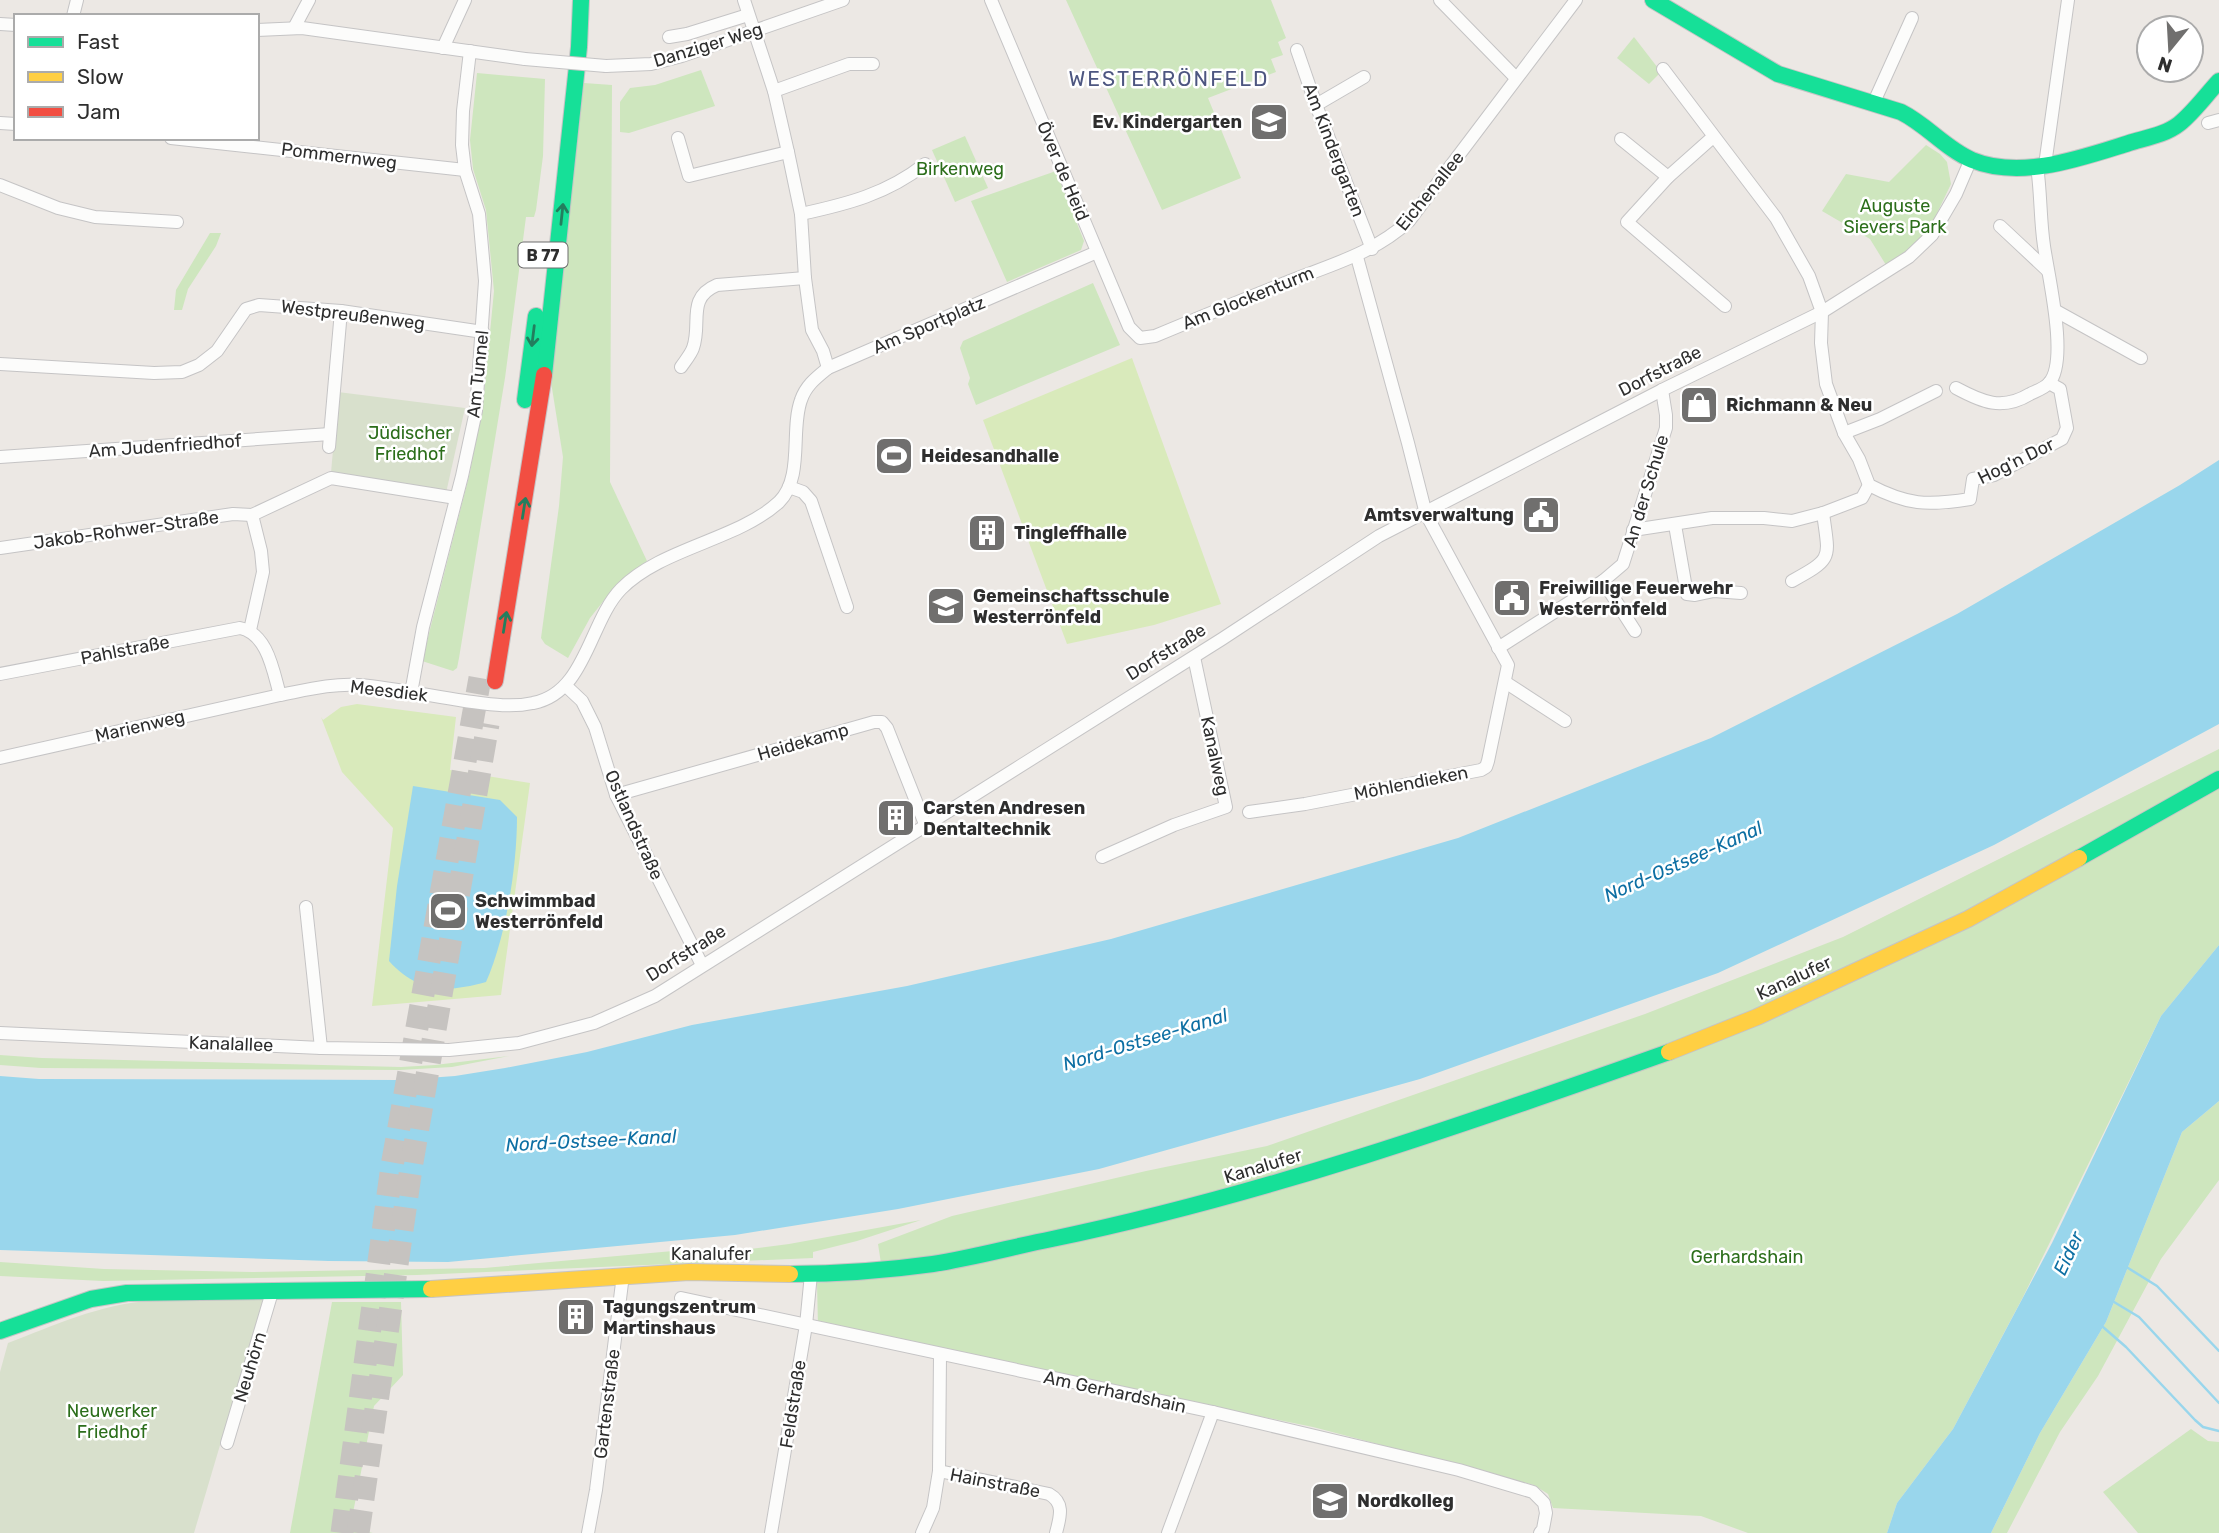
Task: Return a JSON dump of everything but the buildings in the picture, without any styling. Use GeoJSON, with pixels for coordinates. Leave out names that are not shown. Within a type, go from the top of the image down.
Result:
{"type":"FeatureCollection","features":[{"type":"Feature","properties":{"kind":"main road","name":"B 77"},"geometry":{"type":"LineString","coordinates":[[568,0],[567,48],[533,339],[488,679],[547,354],[579,47],[581,0]]}},
{"type":"Feature","properties":{"kind":"main road"},"geometry":{"type":"LineString","coordinates":[[1653,0],[1778,74],[1800,83],[1874,102],[1904,114],[1971,159],[2003,169],[2041,165],[2160,134],[2178,125],[2219,81]]}},
{"type":"Feature","properties":{"kind":"main road","name":"Kanalufer"},"geometry":{"type":"LineString","coordinates":[[0,1331],[91,1299],[127,1293],[414,1290],[689,1272],[811,1274],[932,1264],[1109,1227],[1245,1193],[1593,1081],[1757,1017],[1968,919],[2143,824],[2219,779]]}},
{"type":"Feature","properties":{"kind":"street"},"geometry":{"type":"LineString","coordinates":[[294,27],[309,0]]}},
{"type":"Feature","properties":{"kind":"street"},"geometry":{"type":"LineString","coordinates":[[443,48],[465,0]]}},
{"type":"Feature","properties":{"kind":"street"},"geometry":{"type":"LineString","coordinates":[[744,0],[774,92],[788,152],[801,214],[812,330],[828,368]]}},
{"type":"Feature","properties":{"kind":"street","name":"Danziger Weg"},"geometry":{"type":"LineString","coordinates":[[259,30],[294,27],[525,59],[606,66],[651,64],[754,32],[843,0]]}},
{"type":"Feature","properties":{"kind":"street","name":"Över de Heid"},"geometry":{"type":"LineString","coordinates":[[991,0],[1129,327],[1140,338]]}},
{"type":"Feature","properties":{"kind":"street"},"geometry":{"type":"LineString","coordinates":[[1440,0],[1516,78]]}},
{"type":"Feature","properties":{"kind":"street","name":"Eichenallee"},"geometry":{"type":"LineString","coordinates":[[1357,257],[1392,237],[1409,221],[1576,0]]}},
{"type":"Feature","properties":{"kind":"street"},"geometry":{"type":"LineString","coordinates":[[1956,388],[1983,402],[2001,404],[2020,401],[2049,383],[2058,353],[2056,311],[2041,228],[2041,165],[2068,0]]}},
{"type":"Feature","properties":{"kind":"street"},"geometry":{"type":"LineString","coordinates":[[669,37],[748,15]]}},
{"type":"Feature","properties":{"kind":"street"},"geometry":{"type":"LineString","coordinates":[[1874,102],[1912,18]]}},
{"type":"Feature","properties":{"kind":"street","name":"Am Kindergarten"},"geometry":{"type":"LineString","coordinates":[[1297,50],[1372,249]]}},
{"type":"Feature","properties":{"kind":"street","name":"Am Tunnel"},"geometry":{"type":"LineString","coordinates":[[411,693],[423,627],[476,411],[485,281],[479,214],[462,145],[470,51]]}},
{"type":"Feature","properties":{"kind":"street"},"geometry":{"type":"LineString","coordinates":[[774,92],[849,64],[873,64]]}},
{"type":"Feature","properties":{"kind":"street"},"geometry":{"type":"LineString","coordinates":[[1633,530],[1712,518],[1791,521],[1823,513],[1862,498],[1868,485],[1859,459],[1844,433],[1826,384],[1821,343],[1822,312],[1809,276],[1776,218],[1662,69]]}},
{"type":"Feature","properties":{"kind":"street"},"geometry":{"type":"LineString","coordinates":[[1316,104],[1364,77]]}},
{"type":"Feature","properties":{"kind":"street"},"geometry":{"type":"LineString","coordinates":[[1713,137],[1668,177],[1627,222],[1725,306]]}},
{"type":"Feature","properties":{"kind":"street"},"geometry":{"type":"LineString","coordinates":[[678,138],[689,176],[788,152]]}},
{"type":"Feature","properties":{"kind":"street"},"geometry":{"type":"LineString","coordinates":[[1621,139],[1668,177]]}},
{"type":"Feature","properties":{"kind":"street","name":"Pommernweg"},"geometry":{"type":"LineString","coordinates":[[189,140],[466,170]]}},
{"type":"Feature","properties":{"kind":"street","name":"Dorfstraße"},"geometry":{"type":"LineString","coordinates":[[321,1048],[449,1050],[519,1044],[594,1023],[654,996],[1194,657],[1380,536],[1662,390],[1822,312],[1918,251],[1932,235],[1956,194],[1971,159]]}},
{"type":"Feature","properties":{"kind":"street"},"geometry":{"type":"LineString","coordinates":[[801,214],[850,204],[904,181],[925,164]]}},
{"type":"Feature","properties":{"kind":"street"},"geometry":{"type":"LineString","coordinates":[[0,185],[58,208],[95,217],[177,222]]}},
{"type":"Feature","properties":{"kind":"street"},"geometry":{"type":"LineString","coordinates":[[2000,226],[2047,270]]}},
{"type":"Feature","properties":{"kind":"street","name":"Am Sportplatz"},"geometry":{"type":"LineString","coordinates":[[789,487],[801,400],[811,382],[828,368],[1097,252]]}},
{"type":"Feature","properties":{"kind":"street"},"geometry":{"type":"LineString","coordinates":[[1357,257],[1426,514]]}},
{"type":"Feature","properties":{"kind":"street","name":"Am Glockenturm"},"geometry":{"type":"LineString","coordinates":[[1140,338],[1155,336],[1292,280],[1357,257]]}},
{"type":"Feature","properties":{"kind":"street"},"geometry":{"type":"LineString","coordinates":[[681,367],[693,348],[699,300],[706,290],[717,285],[805,278]]}},
{"type":"Feature","properties":{"kind":"street","name":"Westpreußenweg"},"geometry":{"type":"LineString","coordinates":[[0,364],[154,373],[182,372],[199,365],[217,351],[246,309],[259,305],[341,311],[483,332]]}},
{"type":"Feature","properties":{"kind":"street"},"geometry":{"type":"LineString","coordinates":[[329,447],[341,311]]}},
{"type":"Feature","properties":{"kind":"street"},"geometry":{"type":"LineString","coordinates":[[2056,311],[2141,358]]}},
{"type":"Feature","properties":{"kind":"street","name":"Hog'n Dor"},"geometry":{"type":"LineString","coordinates":[[1868,485],[1895,499],[1921,504],[1970,499],[1973,479],[1994,475],[2062,439],[2067,428],[2060,389],[2049,383]]}},
{"type":"Feature","properties":{"kind":"street","name":"An der Schule"},"geometry":{"type":"LineString","coordinates":[[1498,648],[1603,581],[1623,565],[1666,428],[1667,415],[1662,390]]}},
{"type":"Feature","properties":{"kind":"street"},"geometry":{"type":"LineString","coordinates":[[1844,433],[1880,419],[1936,391]]}},
{"type":"Feature","properties":{"kind":"street","name":"Am Judenfriedhof"},"geometry":{"type":"LineString","coordinates":[[0,457],[330,434]]}},
{"type":"Feature","properties":{"kind":"street","name":"Jakob-Rohwer-Straße"},"geometry":{"type":"LineString","coordinates":[[0,548],[233,514],[252,515],[331,478],[456,498]]}},
{"type":"Feature","properties":{"kind":"street"},"geometry":{"type":"LineString","coordinates":[[566,686],[605,610],[621,588],[651,566],[759,516],[780,501],[789,487],[803,492],[811,501],[848,607]]}},
{"type":"Feature","properties":{"kind":"street"},"geometry":{"type":"LineString","coordinates":[[1792,581],[1823,563],[1828,549],[1823,513]]}},
{"type":"Feature","properties":{"kind":"street","name":"Möhlendieken"},"geometry":{"type":"LineString","coordinates":[[1249,811],[1305,804],[1486,767],[1508,665],[1426,514]]}},
{"type":"Feature","properties":{"kind":"street"},"geometry":{"type":"LineString","coordinates":[[252,515],[263,572],[250,630],[261,638],[280,695]]}},
{"type":"Feature","properties":{"kind":"street"},"geometry":{"type":"LineString","coordinates":[[1675,525],[1687,594],[1714,591],[1741,593]]}},
{"type":"Feature","properties":{"kind":"street"},"geometry":{"type":"LineString","coordinates":[[1603,581],[1635,631]]}},
{"type":"Feature","properties":{"kind":"street"},"geometry":{"type":"LineString","coordinates":[[1487,626],[1517,635]]}},
{"type":"Feature","properties":{"kind":"street","name":"Pahlstraße"},"geometry":{"type":"LineString","coordinates":[[0,674],[240,628],[250,630]]}},
{"type":"Feature","properties":{"kind":"street","name":"Kanalweg"},"geometry":{"type":"LineString","coordinates":[[1102,857],[1174,825],[1226,807],[1194,657]]}},
{"type":"Feature","properties":{"kind":"street"},"geometry":{"type":"LineString","coordinates":[[1505,682],[1565,721]]}},
{"type":"Feature","properties":{"kind":"street","name":"Meesdiek"},"geometry":{"type":"LineString","coordinates":[[280,695],[358,685],[509,707],[537,703],[566,686]]}},
{"type":"Feature","properties":{"kind":"street","name":"Ostlandstraße"},"geometry":{"type":"LineString","coordinates":[[566,686],[582,701],[595,727],[617,795],[702,965]]}},
{"type":"Feature","properties":{"kind":"street","name":"Marienweg"},"geometry":{"type":"LineString","coordinates":[[0,758],[280,695]]}},
{"type":"Feature","properties":{"kind":"street","name":"Heidekamp"},"geometry":{"type":"LineString","coordinates":[[617,795],[874,722],[882,722],[887,728],[925,824]]}},
{"type":"Feature","properties":{"kind":"street"},"geometry":{"type":"LineString","coordinates":[[306,907],[321,1048]]}},
{"type":"Feature","properties":{"kind":"street","name":"Kanalallee"},"geometry":{"type":"LineString","coordinates":[[0,1033],[321,1048]]}},
{"type":"Feature","properties":{"kind":"street","name":"Feldstraße"},"geometry":{"type":"LineString","coordinates":[[771,1533],[806,1325],[811,1274]]}},
{"type":"Feature","properties":{"kind":"street","name":"Gartenstraße"},"geometry":{"type":"LineString","coordinates":[[588,1533],[596,1490],[623,1275]]}},
{"type":"Feature","properties":{"kind":"street","name":"Neuhörn"},"geometry":{"type":"LineString","coordinates":[[227,1443],[272,1292]]}},
{"type":"Feature","properties":{"kind":"street","name":"Am Gerhardshain"},"geometry":{"type":"LineString","coordinates":[[681,1298],[1213,1412],[1458,1470],[1532,1492],[1544,1503],[1546,1513],[1540,1533]]}},
{"type":"Feature","properties":{"kind":"street","name":"Hainstraße"},"geometry":{"type":"LineString","coordinates":[[922,1533],[933,1508],[939,1471],[940,1355]]}},
{"type":"Feature","properties":{"kind":"street"},"geometry":{"type":"LineString","coordinates":[[1168,1533],[1213,1412]]}},
{"type":"Feature","properties":{"kind":"street","name":"Hainstraße"},"geometry":{"type":"LineString","coordinates":[[939,1471],[1049,1494],[1057,1498],[1061,1509],[1056,1533]]}},
{"type":"Feature","properties":{"kind":"green space"},"geometry":{"type":"Polygon","coordinates":[[[1066,0],[1271,0],[1286,38],[1278,42],[1283,55],[1271,59],[1276,72],[1208,98],[1241,178],[1162,210],[1066,0]]]}},
{"type":"Feature","properties":{"kind":"green space"},"geometry":{"type":"Polygon","coordinates":[[[1634,37],[1661,72],[1649,84],[1617,58],[1634,37]]]}},
{"type":"Feature","properties":{"kind":"green space"},"geometry":{"type":"Polygon","coordinates":[[[701,70],[715,106],[629,133],[620,132],[620,102],[630,88],[655,85],[701,70]]]}},
{"type":"Feature","properties":{"kind":"green space"},"geometry":{"type":"Polygon","coordinates":[[[477,73],[545,79],[543,156],[536,210],[534,217],[526,217],[505,378],[459,658],[457,668],[453,671],[422,661],[470,472],[484,394],[494,291],[486,210],[473,169],[470,140],[477,73]]]}},
{"type":"Feature","properties":{"kind":"green space"},"geometry":{"type":"Polygon","coordinates":[[[584,83],[612,85],[610,482],[647,561],[613,589],[590,618],[568,658],[545,644],[541,638],[563,457],[551,382],[584,83]]]}},
{"type":"Feature","properties":{"kind":"green space","name":"Birkenweg"},"geometry":{"type":"Polygon","coordinates":[[[965,136],[988,188],[955,202],[932,150],[965,136]]]}},
{"type":"Feature","properties":{"kind":"green space","name":"Auguste Sievers Park"},"geometry":{"type":"Polygon","coordinates":[[[1926,145],[1947,162],[1951,184],[1929,230],[1914,247],[1886,265],[1870,239],[1822,211],[1846,174],[1889,182],[1926,145]]]}},
{"type":"Feature","properties":{"kind":"green space"},"geometry":{"type":"Polygon","coordinates":[[[1056,171],[1084,241],[1081,250],[1007,282],[971,201],[1056,171]]]}},
{"type":"Feature","properties":{"kind":"green space"},"geometry":{"type":"Polygon","coordinates":[[[210,233],[221,233],[216,246],[188,289],[182,310],[174,310],[176,290],[210,233]]]}},
{"type":"Feature","properties":{"kind":"green space"},"geometry":{"type":"Polygon","coordinates":[[[1093,283],[1120,345],[976,405],[960,348],[963,341],[1093,283]]]}},
{"type":"Feature","properties":{"kind":"green space"},"geometry":{"type":"Polygon","coordinates":[[[1132,358],[1221,604],[1154,625],[1067,644],[983,420],[1132,358]]]}},
{"type":"Feature","properties":{"kind":"green space","name":"Jüdischer Friedhof"},"geometry":{"type":"Polygon","coordinates":[[[338,392],[465,408],[446,493],[331,473],[338,392]]]}},
{"type":"Feature","properties":{"kind":"green space","name":"Schwimmbad Westerrönfeld"},"geometry":{"type":"Polygon","coordinates":[[[357,704],[456,717],[450,770],[530,783],[501,995],[372,1006],[393,828],[342,772],[321,717],[323,720],[341,707],[357,704]]]}},
{"type":"Feature","properties":{"kind":"green space","name":"Gerhardshain"},"geometry":{"type":"Polygon","coordinates":[[[2219,749],[2219,945],[2161,1016],[2023,1297],[1953,1429],[1897,1503],[1887,1533],[1748,1533],[1701,1516],[1553,1508],[1548,1494],[1534,1485],[1313,1427],[818,1327],[817,1283],[883,1276],[878,1244],[952,1216],[1267,1146],[1645,1014],[1843,937],[2219,749]]]}},
{"type":"Feature","properties":{"kind":"green space"},"geometry":{"type":"Polygon","coordinates":[[[0,1055],[401,1067],[509,1056],[452,1067],[400,1070],[41,1068],[0,1065],[0,1055]]]}},
{"type":"Feature","properties":{"kind":"green space"},"geometry":{"type":"Polygon","coordinates":[[[2219,1101],[2219,1180],[2161,1259],[2098,1376],[2060,1432],[2007,1533],[1991,1533],[2040,1433],[2106,1322],[2182,1132],[2219,1101]]]}},
{"type":"Feature","properties":{"kind":"green space"},"geometry":{"type":"Polygon","coordinates":[[[921,1220],[813,1252],[813,1258],[417,1275],[103,1281],[0,1276],[0,1262],[104,1269],[252,1272],[484,1268],[673,1251],[727,1252],[789,1244],[921,1220]]]}},
{"type":"Feature","properties":{"kind":"green space","name":"Neuwerker Friedhof"},"geometry":{"type":"Polygon","coordinates":[[[263,1300],[194,1533],[0,1533],[0,1372],[8,1343],[113,1306],[149,1301],[263,1300]]]}},
{"type":"Feature","properties":{"kind":"green space"},"geometry":{"type":"Polygon","coordinates":[[[332,1302],[401,1302],[403,1375],[374,1406],[350,1528],[373,1533],[290,1533],[332,1302]]]}},
{"type":"Feature","properties":{"kind":"green space"},"geometry":{"type":"Polygon","coordinates":[[[2191,1429],[2208,1441],[2219,1442],[2219,1533],[2138,1533],[2103,1492],[2191,1429]]]}},
{"type":"Feature","properties":{"kind":"water","name":"Nord-Ostsee-Kanal"},"geometry":{"type":"Polygon","coordinates":[[[2219,460],[2219,724],[1994,845],[1718,973],[1420,1079],[1099,1169],[898,1209],[735,1235],[448,1262],[329,1261],[0,1250],[0,1076],[39,1079],[399,1080],[455,1076],[587,1052],[692,1025],[907,986],[1111,939],[1458,838],[1711,738],[1957,614],[2219,460]]]}},
{"type":"Feature","properties":{"kind":"water"},"geometry":{"type":"Polygon","coordinates":[[[413,786],[500,800],[517,817],[515,857],[505,923],[486,982],[458,988],[433,988],[411,979],[389,961],[397,886],[413,786]]]}},
{"type":"Feature","properties":{"kind":"water","name":"Eider"},"geometry":{"type":"Polygon","coordinates":[[[2219,945],[2219,1101],[2182,1132],[2106,1322],[2040,1433],[1991,1533],[1887,1533],[1897,1503],[1953,1429],[2052,1243],[2161,1016],[2219,945]]]}},
{"type":"Feature","properties":{"kind":"waterway"},"geometry":{"type":"LineString","coordinates":[[2128,1268],[2157,1286],[2219,1351]]}},
{"type":"Feature","properties":{"kind":"waterway"},"geometry":{"type":"LineString","coordinates":[[2114,1302],[2139,1317],[2219,1403]]}},
{"type":"Feature","properties":{"kind":"waterway"},"geometry":{"type":"LineString","coordinates":[[2103,1327],[2126,1347],[2195,1420],[2203,1427],[2219,1431]]}},
{"type":"Feature","properties":{"kind":"tunnel"},"geometry":{"type":"LineString","coordinates":[[342,1533],[392,1166],[480,678]]}},
{"type":"Feature","properties":{"kind":"tunnel"},"geometry":{"type":"LineString","coordinates":[[358,1533],[411,1168],[488,724]]}},
{"type":"Feature","properties":{"kind":"traffic: fast"},"geometry":{"type":"LineString","coordinates":[[544,375],[579,47],[581,0]]}},
{"type":"Feature","properties":{"kind":"traffic: fast"},"geometry":{"type":"LineString","coordinates":[[1653,0],[1778,74],[1901,112],[1963,155],[1991,166],[2010,168],[2051,165],[2161,134],[2173,128],[2195,109],[2219,81]]}},
{"type":"Feature","properties":{"kind":"traffic: fast"},"geometry":{"type":"LineString","coordinates":[[525,400],[536,316]]}},
{"type":"Feature","properties":{"kind":"traffic: fast"},"geometry":{"type":"LineString","coordinates":[[2079,858],[2219,779]]}},
{"type":"Feature","properties":{"kind":"traffic: fast"},"geometry":{"type":"LineString","coordinates":[[790,1274],[933,1264],[1131,1221],[1363,1156],[1669,1052]]}},
{"type":"Feature","properties":{"kind":"traffic: fast"},"geometry":{"type":"LineString","coordinates":[[0,1331],[91,1299],[127,1293],[431,1289]]}},
{"type":"Feature","properties":{"kind":"traffic: slow"},"geometry":{"type":"LineString","coordinates":[[1669,1052],[1757,1017],[1968,919],[2079,858]]}},
{"type":"Feature","properties":{"kind":"traffic: slow"},"geometry":{"type":"LineString","coordinates":[[431,1289],[689,1272],[790,1274]]}},
{"type":"Feature","properties":{"kind":"traffic: jam"},"geometry":{"type":"LineString","coordinates":[[495,681],[544,375]]}},
{"type":"Feature","properties":{"kind":"place","name":"Ev. Kindergarten"},"geometry":{"type":"Point","coordinates":[1269,122]}},
{"type":"Feature","properties":{"kind":"place","name":"Richmann & Neu"},"geometry":{"type":"Point","coordinates":[1699,405]}},
{"type":"Feature","properties":{"kind":"place","name":"Heidesandhalle"},"geometry":{"type":"Point","coordinates":[894,456]}},
{"type":"Feature","properties":{"kind":"place","name":"Amtsverwaltung"},"geometry":{"type":"Point","coordinates":[1541,515]}},
{"type":"Feature","properties":{"kind":"place","name":"Tingleffhalle"},"geometry":{"type":"Point","coordinates":[987,533]}},
{"type":"Feature","properties":{"kind":"place","name":"Freiwillige Feuerwehr Westerrönfeld"},"geometry":{"type":"Point","coordinates":[1512,598]}},
{"type":"Feature","properties":{"kind":"place","name":"Gemeinschaftsschule Westerrönfeld"},"geometry":{"type":"Point","coordinates":[946,606]}},
{"type":"Feature","properties":{"kind":"place","name":"Carsten Andresen Dentaltechnik"},"geometry":{"type":"Point","coordinates":[896,818]}},
{"type":"Feature","properties":{"kind":"place","name":"Schwimmbad Westerrönfeld"},"geometry":{"type":"Point","coordinates":[448,911]}},
{"type":"Feature","properties":{"kind":"place","name":"Tagungszentrum Martinshaus"},"geometry":{"type":"Point","coordinates":[576,1317]}},
{"type":"Feature","properties":{"kind":"place","name":"Nordkolleg"},"geometry":{"type":"Point","coordinates":[1330,1501]}},
{"type":"Feature","properties":{"kind":"district","name":"WESTERRÖNFELD"},"geometry":{"type":"Point","coordinates":[1169,79]}}]}
